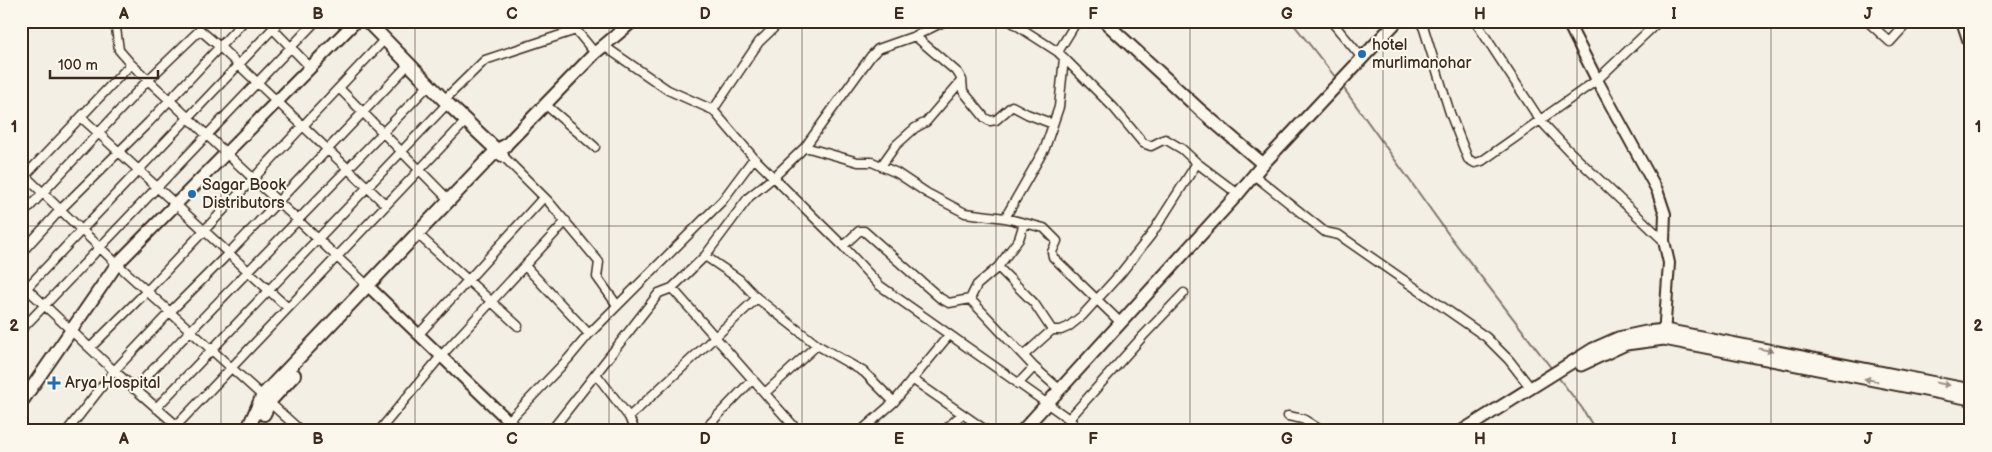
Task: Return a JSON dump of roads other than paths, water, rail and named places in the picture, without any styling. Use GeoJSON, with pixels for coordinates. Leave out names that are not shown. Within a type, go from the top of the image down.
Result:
{"type":"FeatureCollection","features":[{"type":"Feature","properties":{"kind":"main road"},"geometry":{"type":"LineString","coordinates":[[21,403],[117,264],[356,21]]}},
{"type":"Feature","properties":{"kind":"main road"},"geometry":{"type":"LineString","coordinates":[[367,21],[446,102],[501,150]]}},
{"type":"Feature","properties":{"kind":"main road"},"geometry":{"type":"LineString","coordinates":[[247,431],[267,398],[370,288],[448,200],[546,105],[599,49],[633,21]]}},
{"type":"Feature","properties":{"kind":"main road"},"geometry":{"type":"LineString","coordinates":[[1104,21],[1200,110],[1263,164]]}},
{"type":"Feature","properties":{"kind":"main road"},"geometry":{"type":"LineString","coordinates":[[1022,431],[1238,194],[1263,164],[1398,21]]}},
{"type":"Feature","properties":{"kind":"main road"},"geometry":{"type":"LineString","coordinates":[[1963,21],[1971,45]]}},
{"type":"Feature","properties":{"kind":"main road"},"geometry":{"type":"LineString","coordinates":[[370,288],[423,239],[501,150]]}},
{"type":"Feature","properties":{"kind":"main road"},"geometry":{"type":"LineString","coordinates":[[1468,430],[1570,367],[1626,344],[1665,335],[1916,384],[1971,399]]}},
{"type":"Feature","properties":{"kind":"main road"},"geometry":{"type":"LineString","coordinates":[[1468,430],[1530,387],[1554,377]]}},
{"type":"Feature","properties":{"kind":"main road"},"geometry":{"type":"LineString","coordinates":[[1916,384],[1971,390]]}},
{"type":"Feature","properties":{"kind":"main road"},"geometry":{"type":"LineString","coordinates":[[256,431],[267,398]]}},
{"type":"Feature","properties":{"kind":"street"},"geometry":{"type":"LineString","coordinates":[[21,253],[61,209],[170,100],[244,21]]}},
{"type":"Feature","properties":{"kind":"street"},"geometry":{"type":"LineString","coordinates":[[280,21],[23,289],[179,428],[288,308],[466,121]]}},
{"type":"Feature","properties":{"kind":"street"},"geometry":{"type":"LineString","coordinates":[[21,330],[316,21]]}},
{"type":"Feature","properties":{"kind":"street"},"geometry":{"type":"LineString","coordinates":[[572,21],[576,30],[599,49],[668,90],[713,110],[754,158],[843,246],[879,285],[1047,405],[1070,419],[1080,431]]}},
{"type":"Feature","properties":{"kind":"street"},"geometry":{"type":"LineString","coordinates":[[713,110],[759,42],[781,21]]}},
{"type":"Feature","properties":{"kind":"street"},"geometry":{"type":"LineString","coordinates":[[1010,21],[1061,55],[1114,108],[1143,143],[1151,146],[1165,139],[1182,149],[1197,163],[1238,194]]}},
{"type":"Feature","properties":{"kind":"street"},"geometry":{"type":"LineString","coordinates":[[1005,218],[1045,148],[1059,107],[1061,55],[1077,21]]}},
{"type":"Feature","properties":{"kind":"street"},"geometry":{"type":"LineString","coordinates":[[1331,21],[1362,59]]}},
{"type":"Feature","properties":{"kind":"street"},"geometry":{"type":"LineString","coordinates":[[1420,21],[1450,113],[1468,160],[1475,163],[1482,161],[1597,80],[1659,21]]}},
{"type":"Feature","properties":{"kind":"street"},"geometry":{"type":"LineString","coordinates":[[1475,21],[1540,120],[1568,150],[1664,241]]}},
{"type":"Feature","properties":{"kind":"street"},"geometry":{"type":"LineString","coordinates":[[1567,21],[1657,190],[1665,214],[1664,241],[1669,263],[1665,335]]}},
{"type":"Feature","properties":{"kind":"street"},"geometry":{"type":"LineString","coordinates":[[1867,21],[1890,42],[1909,21]]}},
{"type":"Feature","properties":{"kind":"street"},"geometry":{"type":"LineString","coordinates":[[550,431],[659,293],[672,288],[705,256],[749,197],[774,177],[804,146],[871,56],[878,49],[915,36],[942,22]]}},
{"type":"Feature","properties":{"kind":"street"},"geometry":{"type":"LineString","coordinates":[[118,23],[117,40],[119,50],[131,64],[338,256],[518,431]]}},
{"type":"Feature","properties":{"kind":"street"},"geometry":{"type":"LineString","coordinates":[[272,29],[310,67]]}},
{"type":"Feature","properties":{"kind":"street"},"geometry":{"type":"LineString","coordinates":[[21,216],[148,80],[200,30],[386,205]]}},
{"type":"Feature","properties":{"kind":"street"},"geometry":{"type":"LineString","coordinates":[[156,408],[402,152],[485,60],[576,30]]}},
{"type":"Feature","properties":{"kind":"street"},"geometry":{"type":"LineString","coordinates":[[915,36],[954,68],[962,80],[963,91],[985,118],[990,121],[996,120],[1012,106],[1053,124]]}},
{"type":"Feature","properties":{"kind":"street"},"geometry":{"type":"LineString","coordinates":[[90,348],[147,291],[384,39]]}},
{"type":"Feature","properties":{"kind":"street"},"geometry":{"type":"LineString","coordinates":[[131,64],[23,176],[301,431]]}},
{"type":"Feature","properties":{"kind":"street"},"geometry":{"type":"LineString","coordinates":[[67,431],[114,371],[329,150],[409,64]]}},
{"type":"Feature","properties":{"kind":"street"},"geometry":{"type":"LineString","coordinates":[[881,166],[896,145],[915,128],[926,122],[962,80]]}},
{"type":"Feature","properties":{"kind":"street"},"geometry":{"type":"LineString","coordinates":[[134,389],[429,84]]}},
{"type":"Feature","properties":{"kind":"street"},"geometry":{"type":"LineString","coordinates":[[339,88],[448,200]]}},
{"type":"Feature","properties":{"kind":"street"},"geometry":{"type":"LineString","coordinates":[[546,105],[595,147]]}},
{"type":"Feature","properties":{"kind":"street"},"geometry":{"type":"LineString","coordinates":[[81,117],[288,308]]}},
{"type":"Feature","properties":{"kind":"street"},"geometry":{"type":"LineString","coordinates":[[804,146],[858,162],[872,162],[897,173],[927,193],[965,213],[1005,218],[1044,228],[1056,241],[1052,252],[1053,257],[1122,322]]}},
{"type":"Feature","properties":{"kind":"street"},"geometry":{"type":"LineString","coordinates":[[501,150],[566,221],[599,262],[596,277],[617,305]]}},
{"type":"Feature","properties":{"kind":"street"},"geometry":{"type":"LineString","coordinates":[[499,431],[617,305],[722,201],[754,158]]}},
{"type":"Feature","properties":{"kind":"street"},"geometry":{"type":"LineString","coordinates":[[1024,355],[1052,330],[1068,327],[1098,299],[1151,236],[1197,163]]}},
{"type":"Feature","properties":{"kind":"street"},"geometry":{"type":"LineString","coordinates":[[1254,175],[1325,232],[1339,235],[1486,337],[1509,360],[1530,387]]}},
{"type":"Feature","properties":{"kind":"street"},"geometry":{"type":"LineString","coordinates":[[419,334],[544,197]]}},
{"type":"Feature","properties":{"kind":"street"},"geometry":{"type":"LineString","coordinates":[[379,431],[442,356],[566,221]]}},
{"type":"Feature","properties":{"kind":"street"},"geometry":{"type":"LineString","coordinates":[[970,299],[977,285],[998,267],[1019,239],[1024,224]]}},
{"type":"Feature","properties":{"kind":"street"},"geometry":{"type":"LineString","coordinates":[[843,246],[859,231],[864,231],[940,298],[949,303],[970,299]]}},
{"type":"Feature","properties":{"kind":"street"},"geometry":{"type":"LineString","coordinates":[[423,239],[518,326]]}},
{"type":"Feature","properties":{"kind":"street"},"geometry":{"type":"LineString","coordinates":[[705,256],[739,279],[757,298],[817,345],[864,372],[894,402]]}},
{"type":"Feature","properties":{"kind":"street"},"geometry":{"type":"LineString","coordinates":[[525,266],[589,334]]}},
{"type":"Feature","properties":{"kind":"street"},"geometry":{"type":"LineString","coordinates":[[998,267],[1034,303],[1052,330]]}},
{"type":"Feature","properties":{"kind":"street"},"geometry":{"type":"LineString","coordinates":[[672,288],[798,431]]}},
{"type":"Feature","properties":{"kind":"street"},"geometry":{"type":"LineString","coordinates":[[1070,419],[1143,336],[1184,293]]}},
{"type":"Feature","properties":{"kind":"street"},"geometry":{"type":"LineString","coordinates":[[629,416],[757,298]]}},
{"type":"Feature","properties":{"kind":"street"},"geometry":{"type":"LineString","coordinates":[[970,299],[1034,367],[1059,389]]}},
{"type":"Feature","properties":{"kind":"street"},"geometry":{"type":"LineString","coordinates":[[861,431],[894,402],[949,335]]}},
{"type":"Feature","properties":{"kind":"street"},"geometry":{"type":"LineString","coordinates":[[765,393],[817,345]]}},
{"type":"Feature","properties":{"kind":"street"},"geometry":{"type":"LineString","coordinates":[[1018,384],[1034,367]]}},
{"type":"Feature","properties":{"kind":"street"},"geometry":{"type":"LineString","coordinates":[[596,374],[629,416],[635,431]]}},
{"type":"Feature","properties":{"kind":"street"},"geometry":{"type":"LineString","coordinates":[[703,431],[753,379]]}},
{"type":"Feature","properties":{"kind":"street"},"geometry":{"type":"LineString","coordinates":[[912,379],[987,431]]}},
{"type":"Feature","properties":{"kind":"street"},"geometry":{"type":"LineString","coordinates":[[944,431],[962,414]]}},
{"type":"Feature","properties":{"kind":"street"},"geometry":{"type":"LineString","coordinates":[[1288,416],[1303,419],[1322,431]]}},
{"type":"Feature","properties":{"kind":"waterway"},"geometry":{"type":"LineString","coordinates":[[1291,21],[1336,78]]}},
{"type":"Feature","properties":{"kind":"waterway"},"geometry":{"type":"LineString","coordinates":[[1342,86],[1449,235],[1552,369]]}},
{"type":"Feature","properties":{"kind":"waterway"},"geometry":{"type":"LineString","coordinates":[[1558,377],[1582,408],[1596,431]]}},
{"type":"Feature","properties":{"kind":"place","name":"hotel murlimanohar"},"geometry":{"type":"Point","coordinates":[1362,54]}},
{"type":"Feature","properties":{"kind":"place","name":"Sagar Book Distributors"},"geometry":{"type":"Point","coordinates":[192,194]}},
{"type":"Feature","properties":{"kind":"place","name":"Arya Hospital"},"geometry":{"type":"Point","coordinates":[54,383]}}]}
